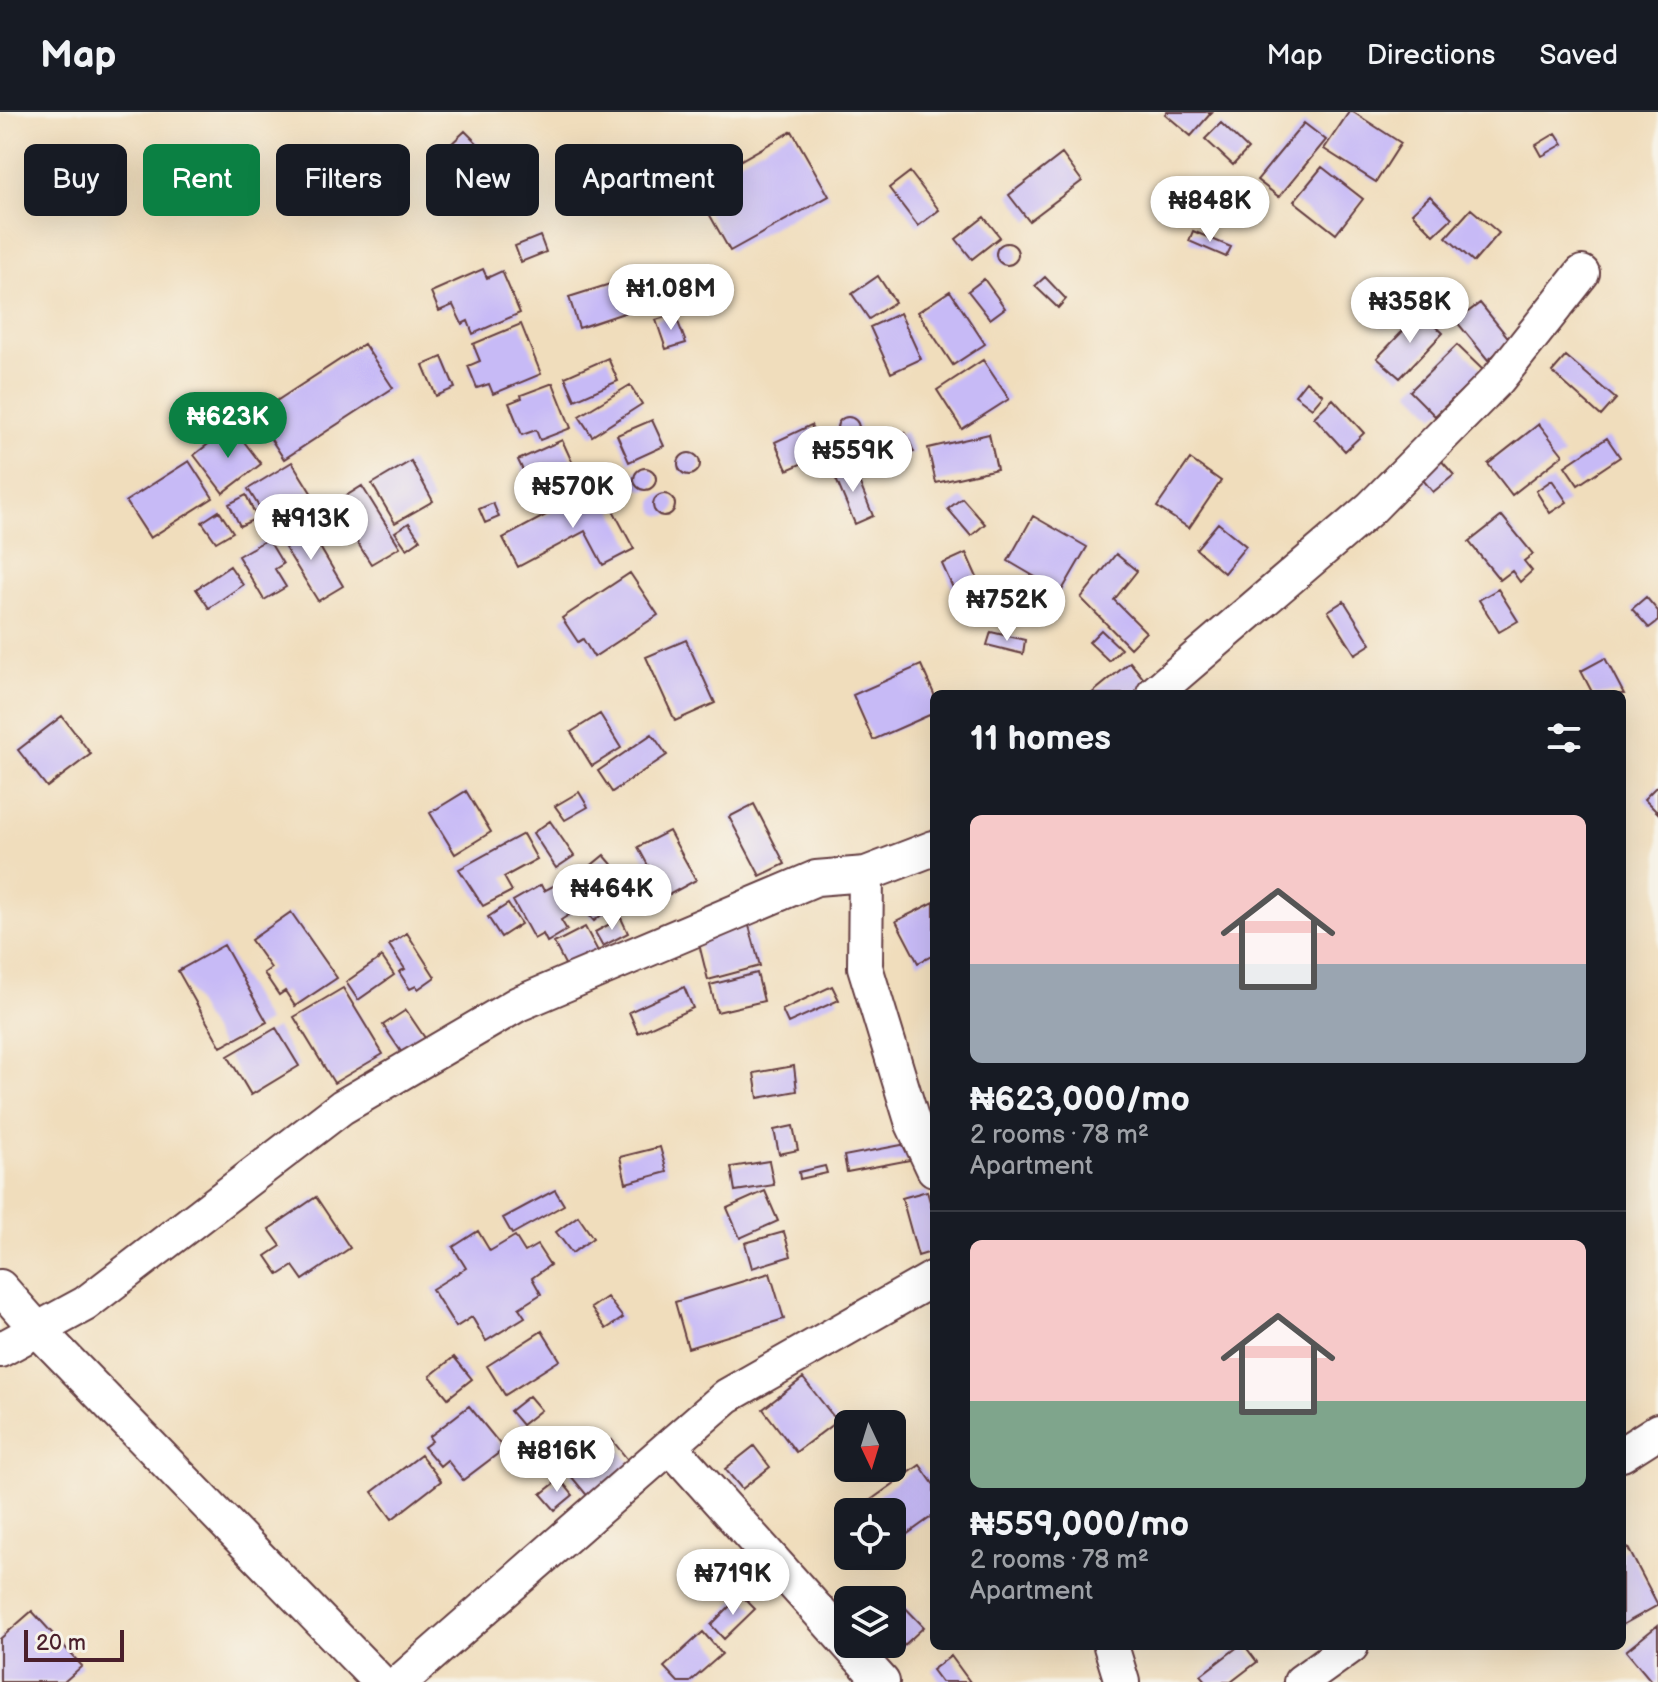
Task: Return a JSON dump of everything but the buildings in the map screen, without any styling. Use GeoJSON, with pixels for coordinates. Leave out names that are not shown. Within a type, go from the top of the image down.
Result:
{"type":"FeatureCollection","features":[{"type":"Feature","properties":{"kind":"street"},"geometry":{"type":"LineString","coordinates":[[1159,690],[1371,508],[1498,379],[1582,273]]}},
{"type":"Feature","properties":{"kind":"street"},"geometry":{"type":"LineString","coordinates":[[0,1350],[85,1304],[342,1107],[518,1004],[816,878],[866,874],[930,850]]}},
{"type":"Feature","properties":{"kind":"street"},"geometry":{"type":"LineString","coordinates":[[866,874],[865,967],[913,1124],[930,1160]]}},
{"type":"Feature","properties":{"kind":"street"},"geometry":{"type":"LineString","coordinates":[[400,1682],[727,1396],[930,1280]]}},
{"type":"Feature","properties":{"kind":"street"},"geometry":{"type":"LineString","coordinates":[[0,1287],[37,1329],[380,1682]]}},
{"type":"Feature","properties":{"kind":"street"},"geometry":{"type":"LineString","coordinates":[[1626,1451],[1658,1431]]}},
{"type":"Feature","properties":{"kind":"street"},"geometry":{"type":"LineString","coordinates":[[670,1446],[882,1682]]}},
{"type":"Feature","properties":{"kind":"street"},"geometry":{"type":"LineString","coordinates":[[1112,1650],[1122,1682]]}},
{"type":"Feature","properties":{"kind":"street"},"geometry":{"type":"LineString","coordinates":[[1301,1682],[1345,1650]]}}]}
